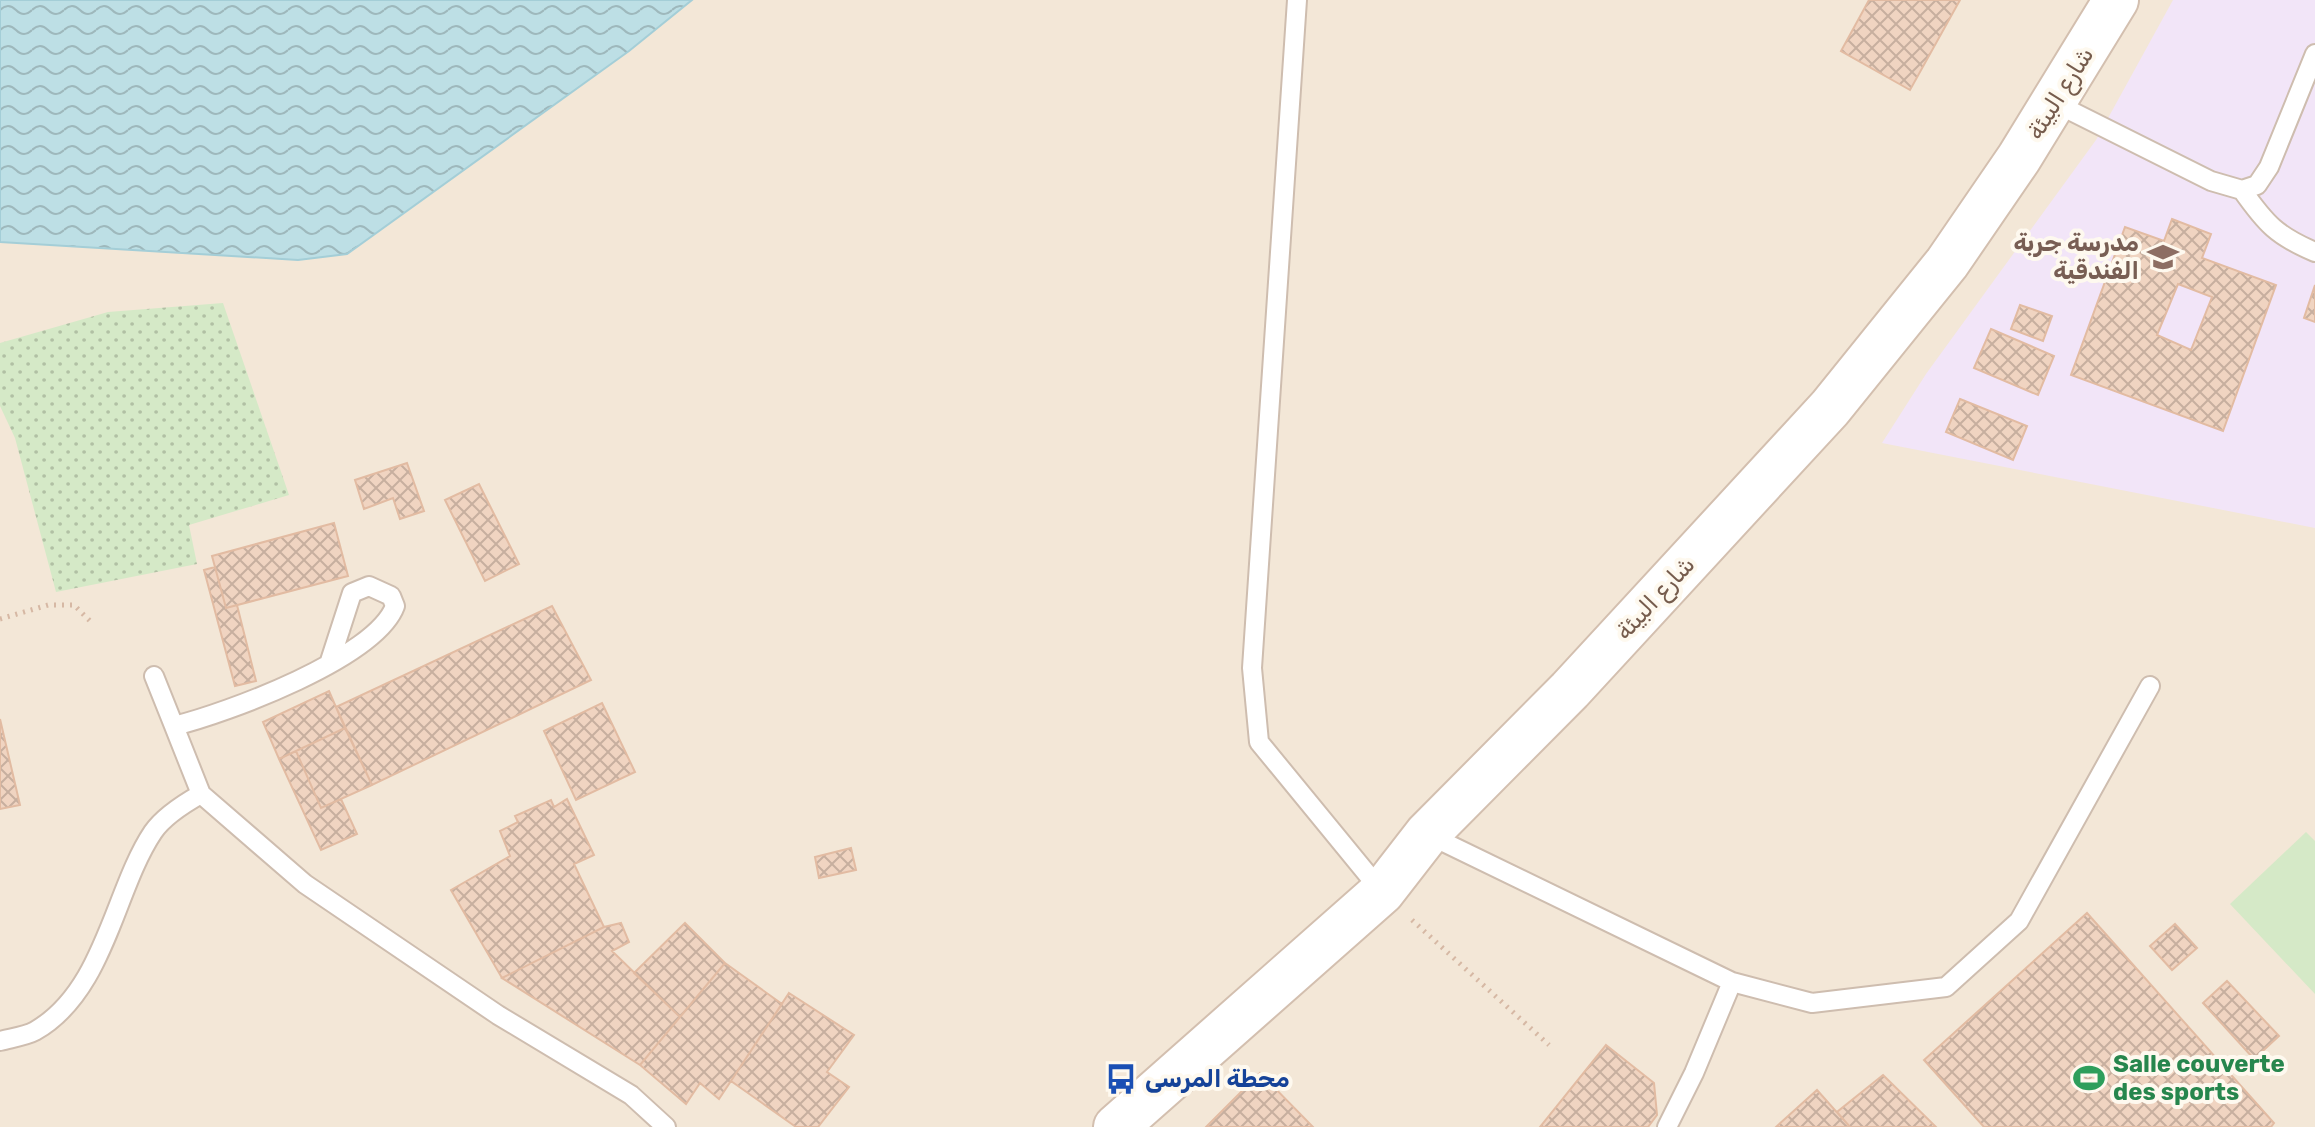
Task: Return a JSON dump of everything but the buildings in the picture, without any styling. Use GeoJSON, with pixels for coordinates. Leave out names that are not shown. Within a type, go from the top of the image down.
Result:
{"type":"FeatureCollection","features":[{"type":"Feature","properties":{"kind":"main road","name":"شارع البيئة"},"geometry":{"type":"LineString","coordinates":[[1116,1127],[1382,892],[1427,834],[1570,690],[1830,408],[1947,263],[2055,103],[2116,0]]}},
{"type":"Feature","properties":{"kind":"lane"},"geometry":{"type":"LineString","coordinates":[[1297,0],[1252,668],[1259,742],[1382,892]]}},
{"type":"Feature","properties":{"kind":"lane"},"geometry":{"type":"LineString","coordinates":[[2055,103],[2211,181],[2242,190],[2257,185],[2269,167],[2315,54]]}},
{"type":"Feature","properties":{"kind":"lane"},"geometry":{"type":"LineString","coordinates":[[2242,190],[2264,221],[2282,238],[2315,252]]}},
{"type":"Feature","properties":{"kind":"lane"},"geometry":{"type":"LineString","coordinates":[[174,726],[241,705],[330,661]]}},
{"type":"Feature","properties":{"kind":"lane"},"geometry":{"type":"LineString","coordinates":[[154,676],[201,794],[305,884],[498,1015],[631,1095],[666,1127]]}},
{"type":"Feature","properties":{"kind":"lane"},"geometry":{"type":"LineString","coordinates":[[1427,834],[1732,982],[1812,1003],[1946,987],[2019,921],[2150,686]]}},
{"type":"Feature","properties":{"kind":"lane"},"geometry":{"type":"LineString","coordinates":[[0,1041],[35,1031],[59,1010],[82,982],[110,935],[154,830],[201,794]]}},
{"type":"Feature","properties":{"kind":"lane"},"geometry":{"type":"LineString","coordinates":[[1667,1127],[1694,1073],[1732,982]]}},
{"type":"Feature","properties":{"kind":"path"},"geometry":{"type":"LineString","coordinates":[[0,619],[48,605],[74,605],[93,624]]}},
{"type":"Feature","properties":{"kind":"path"},"geometry":{"type":"LineString","coordinates":[[1382,892],[1549,1045]]}},
{"type":"Feature","properties":{"kind":"shaded area"},"geometry":{"type":"Polygon","coordinates":[[[692,0],[2315,0],[2315,1127],[0,1127],[0,242],[298,260],[347,254],[629,51],[692,0]]]}},
{"type":"Feature","properties":{"kind":"shaded area","name":"مدرسة جربة الفندقية"},"geometry":{"type":"Polygon","coordinates":[[[2173,0],[2315,0],[2315,528],[1882,443],[1926,374],[2096,140],[2173,0]]]}},
{"type":"Feature","properties":{"kind":"green space"},"geometry":{"type":"Polygon","coordinates":[[[223,303],[289,495],[189,525],[197,564],[56,592],[15,438],[0,406],[0,343],[108,312],[223,303]]]}},
{"type":"Feature","properties":{"kind":"green space"},"geometry":{"type":"Polygon","coordinates":[[[2306,832],[2315,841],[2315,994],[2230,904],[2306,832]]]}},
{"type":"Feature","properties":{"kind":"water"},"geometry":{"type":"Polygon","coordinates":[[[0,0],[692,0],[629,51],[347,254],[298,260],[0,242],[0,0]]]}},
{"type":"Feature","properties":{"kind":"place","name":"مدرسة جربة الفندقية"},"geometry":{"type":"Point","coordinates":[2163,257]}},
{"type":"Feature","properties":{"kind":"place","name":"Salle couverte des sports"},"geometry":{"type":"Point","coordinates":[2089,1078]}},
{"type":"Feature","properties":{"kind":"place","name":"محطة المرسى"},"geometry":{"type":"Point","coordinates":[1121,1079]}}]}
